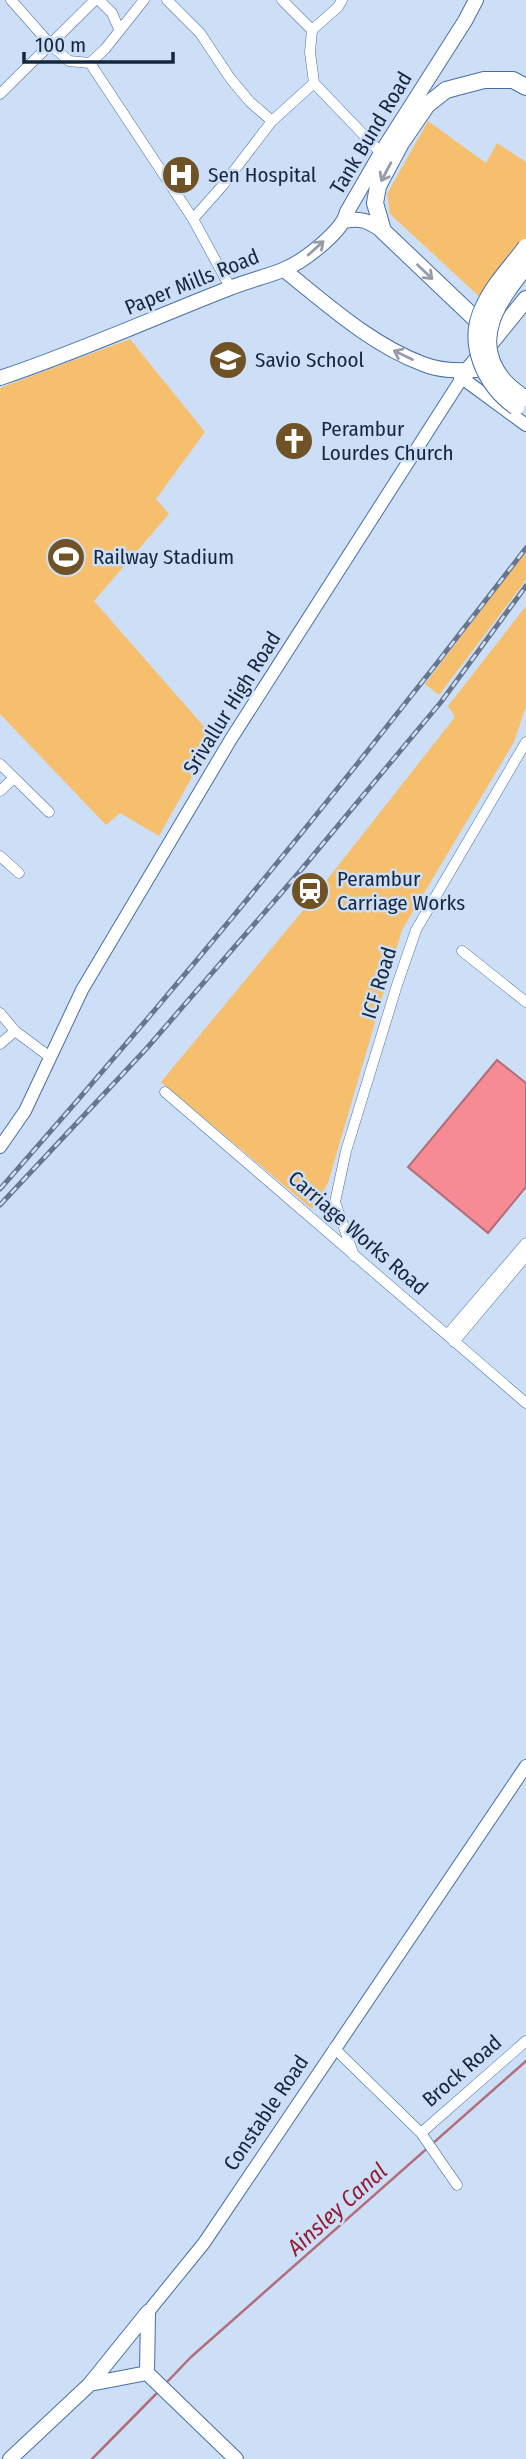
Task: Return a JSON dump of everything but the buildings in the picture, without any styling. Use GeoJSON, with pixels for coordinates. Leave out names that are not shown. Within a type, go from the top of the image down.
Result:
{"type":"FeatureCollection","features":[{"type":"Feature","properties":{"kind":"main road","name":"Tank Bund Road"},"geometry":{"type":"LineString","coordinates":[[284,270],[310,254],[345,221],[347,212],[381,153],[476,0]]}},
{"type":"Feature","properties":{"kind":"main road"},"geometry":{"type":"LineString","coordinates":[[383,231],[375,202],[378,186],[401,143],[427,105],[446,90],[484,80],[513,80],[526,87]]}},
{"type":"Feature","properties":{"kind":"main road"},"geometry":{"type":"LineString","coordinates":[[345,221],[358,218],[383,231],[467,312],[488,337]]}},
{"type":"Feature","properties":{"kind":"main road"},"geometry":{"type":"LineString","coordinates":[[526,247],[481,309],[477,350],[495,389],[502,398],[526,415]]}},
{"type":"Feature","properties":{"kind":"main road"},"geometry":{"type":"LineString","coordinates":[[526,266],[502,296],[489,326],[489,349],[496,370],[503,381],[526,400]]}},
{"type":"Feature","properties":{"kind":"main road","name":"Paper Mills Road"},"geometry":{"type":"LineString","coordinates":[[0,378],[139,326],[230,288],[284,270],[366,334],[424,365],[465,374],[502,367]]}},
{"type":"Feature","properties":{"kind":"main road"},"geometry":{"type":"LineString","coordinates":[[467,312],[484,312],[498,308],[517,296],[526,285]]}},
{"type":"Feature","properties":{"kind":"main road"},"geometry":{"type":"LineString","coordinates":[[465,374],[488,337],[526,299]]}},
{"type":"Feature","properties":{"kind":"main road"},"geometry":{"type":"LineString","coordinates":[[148,2312],[147,2373],[236,2459]]}},
{"type":"Feature","properties":{"kind":"main road","name":"Constable Road"},"geometry":{"type":"LineString","coordinates":[[10,2459],[90,2384],[148,2312]]}},
{"type":"Feature","properties":{"kind":"main road"},"geometry":{"type":"LineString","coordinates":[[90,2384],[147,2373]]}},
{"type":"Feature","properties":{"kind":"street"},"geometry":{"type":"LineString","coordinates":[[11,0],[69,61],[90,64],[193,219],[230,288]]}},
{"type":"Feature","properties":{"kind":"street"},"geometry":{"type":"LineString","coordinates":[[2,88],[97,0],[112,13],[119,29]]}},
{"type":"Feature","properties":{"kind":"street"},"geometry":{"type":"LineString","coordinates":[[90,64],[144,0]]}},
{"type":"Feature","properties":{"kind":"street"},"geometry":{"type":"LineString","coordinates":[[167,0],[200,33],[230,78],[250,102],[272,121]]}},
{"type":"Feature","properties":{"kind":"street"},"geometry":{"type":"LineString","coordinates":[[282,0],[312,30]]}},
{"type":"Feature","properties":{"kind":"street"},"geometry":{"type":"LineString","coordinates":[[342,0],[338,7],[312,30],[310,52],[314,83],[381,153]]}},
{"type":"Feature","properties":{"kind":"street"},"geometry":{"type":"LineString","coordinates":[[193,219],[272,121],[314,83]]}},
{"type":"Feature","properties":{"kind":"street"},"geometry":{"type":"LineString","coordinates":[[488,337],[502,367],[512,380],[526,391]]}},
{"type":"Feature","properties":{"kind":"street"},"geometry":{"type":"LineString","coordinates":[[465,374],[526,425]]}},
{"type":"Feature","properties":{"kind":"street","name":"Srivallur High Road"},"geometry":{"type":"LineString","coordinates":[[0,1147],[25,1111],[82,990],[231,739],[465,374]]}},
{"type":"Feature","properties":{"kind":"street","name":"ICF Road"},"geometry":{"type":"LineString","coordinates":[[354,1256],[335,1202],[346,1151],[397,985],[416,930],[526,742]]}},
{"type":"Feature","properties":{"kind":"street"},"geometry":{"type":"LineString","coordinates":[[0,764],[49,812]]}},
{"type":"Feature","properties":{"kind":"street"},"geometry":{"type":"LineString","coordinates":[[0,791],[13,779]]}},
{"type":"Feature","properties":{"kind":"street"},"geometry":{"type":"LineString","coordinates":[[0,856],[19,873]]}},
{"type":"Feature","properties":{"kind":"street"},"geometry":{"type":"LineString","coordinates":[[462,951],[526,1002]]}},
{"type":"Feature","properties":{"kind":"street"},"geometry":{"type":"LineString","coordinates":[[0,1013],[15,1031],[50,1058]]}},
{"type":"Feature","properties":{"kind":"street"},"geometry":{"type":"LineString","coordinates":[[0,1044],[15,1031]]}},
{"type":"Feature","properties":{"kind":"street","name":"Carriage Works Road"},"geometry":{"type":"LineString","coordinates":[[165,1092],[526,1403]]}},
{"type":"Feature","properties":{"kind":"street"},"geometry":{"type":"LineString","coordinates":[[451,1339],[526,1243]]}},
{"type":"Feature","properties":{"kind":"street"},"geometry":{"type":"LineString","coordinates":[[451,1339],[526,1256]]}},
{"type":"Feature","properties":{"kind":"street","name":"Constable Road"},"geometry":{"type":"LineString","coordinates":[[148,2312],[204,2243],[526,1766]]}},
{"type":"Feature","properties":{"kind":"street","name":"Brock Road"},"geometry":{"type":"LineString","coordinates":[[334,2048],[426,2142],[526,2041]]}},
{"type":"Feature","properties":{"kind":"street"},"geometry":{"type":"LineString","coordinates":[[426,2142],[457,2185]]}},
{"type":"Feature","properties":{"kind":"shaded area"},"geometry":{"type":"Polygon","coordinates":[[[428,121],[486,163],[497,143],[526,162],[526,241],[484,301],[390,214],[387,194],[428,121]]]}},
{"type":"Feature","properties":{"kind":"shaded area","name":"Railway Stadium"},"geometry":{"type":"Polygon","coordinates":[[[130,339],[205,432],[156,499],[169,514],[94,601],[214,738],[159,836],[120,813],[106,825],[0,714],[0,388],[130,339]]]}},
{"type":"Feature","properties":{"kind":"shaded area"},"geometry":{"type":"Polygon","coordinates":[[[526,551],[526,580],[439,695],[425,684],[526,551]]]}},
{"type":"Feature","properties":{"kind":"shaded area"},"geometry":{"type":"Polygon","coordinates":[[[526,606],[526,706],[514,742],[402,930],[328,1183],[312,1209],[161,1082],[304,909],[455,717],[448,706],[526,606]]]}},
{"type":"Feature","properties":{"kind":"shaded area"},"geometry":{"type":"Polygon","coordinates":[[[497,1060],[526,1083],[526,1187],[488,1233],[408,1167],[497,1060]]]}},
{"type":"Feature","properties":{"kind":"waterway","name":"Ainsley Canal"},"geometry":{"type":"LineString","coordinates":[[168,2381],[191,2357],[526,2061]]}},
{"type":"Feature","properties":{"kind":"waterway","name":"Ainsley Canal"},"geometry":{"type":"LineString","coordinates":[[92,2459],[156,2394]]}},
{"type":"Feature","properties":{"kind":"railway"},"geometry":{"type":"LineString","coordinates":[[0,1189],[269,873],[399,712],[526,548]]}},
{"type":"Feature","properties":{"kind":"railway"},"geometry":{"type":"LineString","coordinates":[[0,1205],[147,1048],[296,876],[441,702],[526,586]]}},
{"type":"Feature","properties":{"kind":"place","name":"Sen Hospital"},"geometry":{"type":"Point","coordinates":[181,175]}},
{"type":"Feature","properties":{"kind":"place","name":"Savio School"},"geometry":{"type":"Point","coordinates":[228,360]}},
{"type":"Feature","properties":{"kind":"place","name":"Perambur Lourdes Church"},"geometry":{"type":"Point","coordinates":[294,441]}},
{"type":"Feature","properties":{"kind":"place","name":"Railway Stadium"},"geometry":{"type":"Point","coordinates":[66,557]}},
{"type":"Feature","properties":{"kind":"place","name":"Perambur Carriage Works"},"geometry":{"type":"Point","coordinates":[310,891]}}]}
